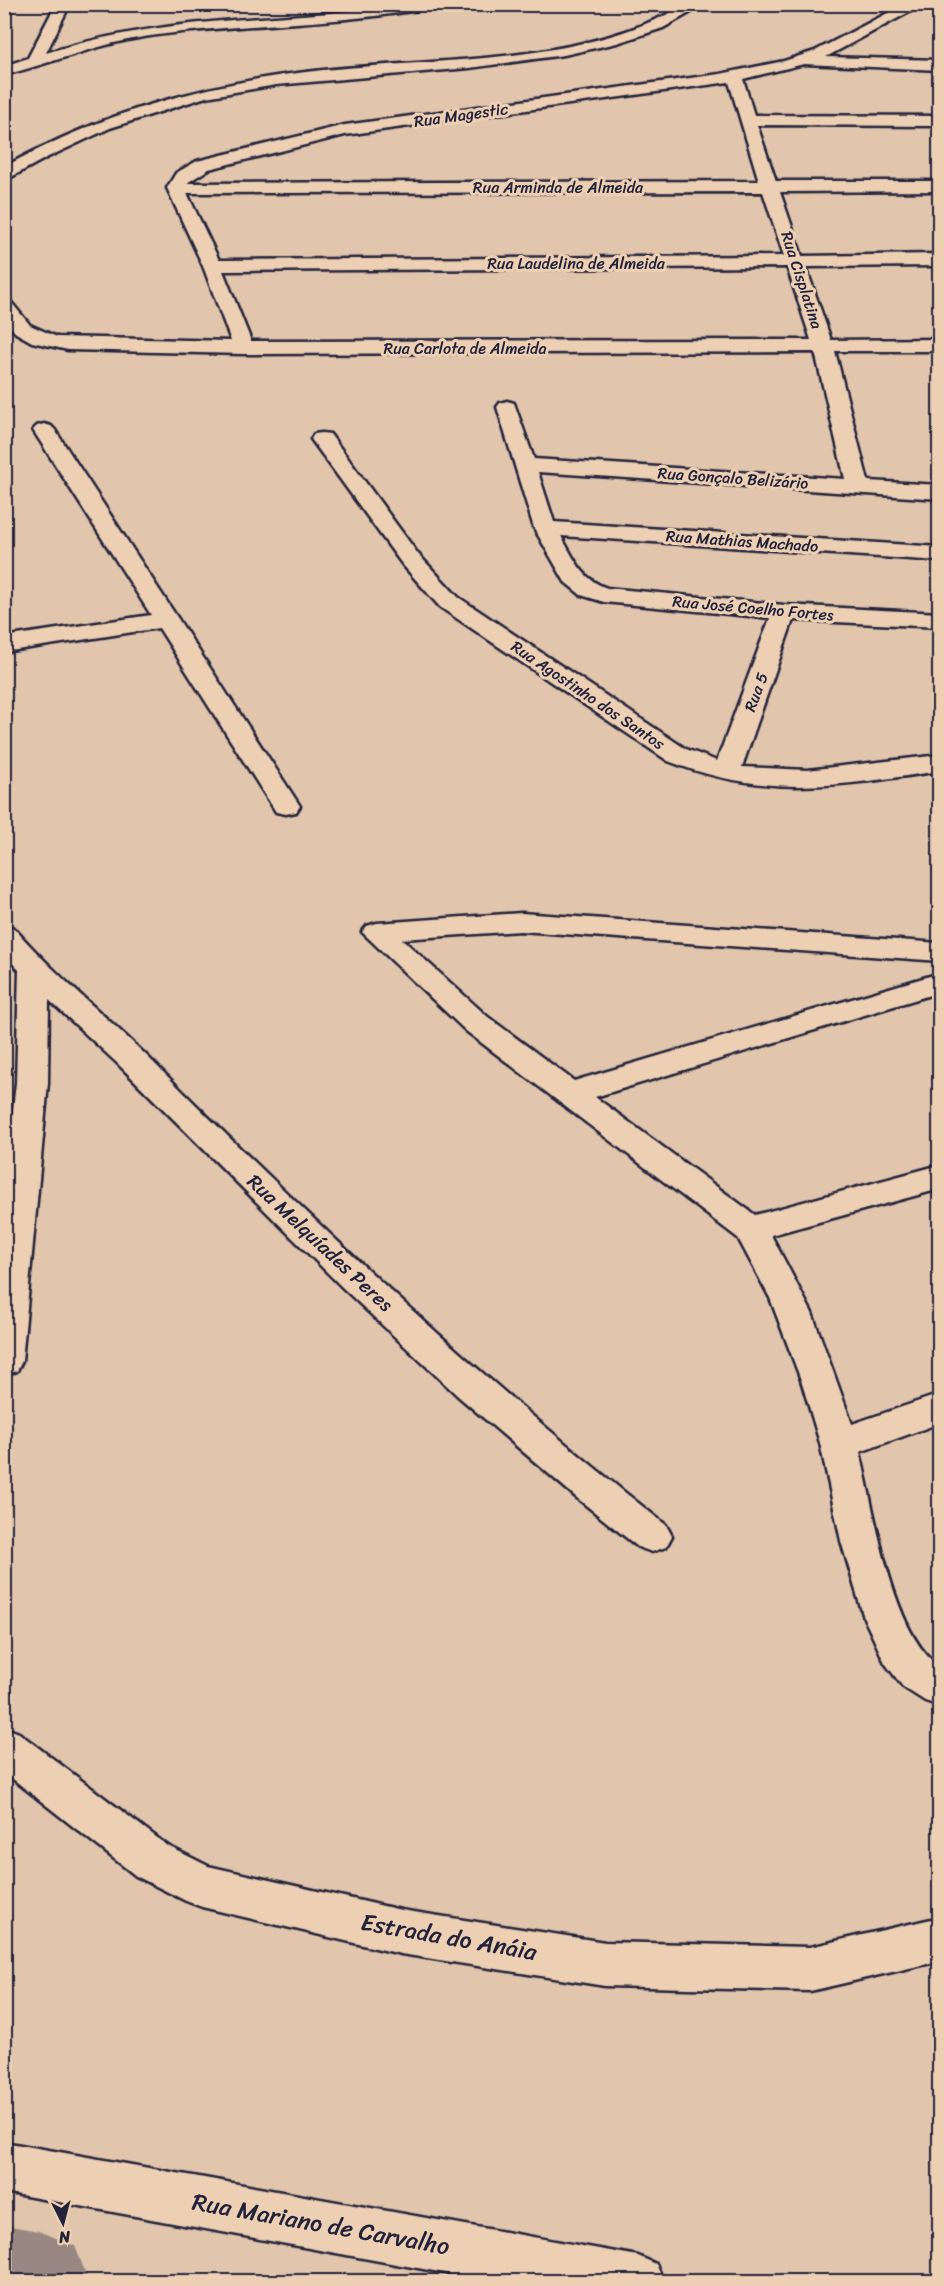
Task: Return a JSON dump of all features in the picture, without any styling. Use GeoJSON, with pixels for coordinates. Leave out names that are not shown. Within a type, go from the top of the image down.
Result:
{"type":"FeatureCollection","features":[{"type":"Feature","properties":{"kind":"street"},"geometry":{"type":"LineString","coordinates":[[34,62],[63,4]]}},
{"type":"Feature","properties":{"kind":"street"},"geometry":{"type":"LineString","coordinates":[[4,71],[89,45],[148,32],[263,20],[374,14],[429,4]]}},
{"type":"Feature","properties":{"kind":"street"},"geometry":{"type":"LineString","coordinates":[[4,177],[8,172],[50,147],[102,124],[212,90],[278,80],[491,62],[553,54],[612,40],[659,25],[698,4]]}},
{"type":"Feature","properties":{"kind":"street","name":"Rua Magestic"},"geometry":{"type":"LineString","coordinates":[[176,188],[182,177],[203,165],[345,130],[735,77],[802,61],[872,29],[917,4]]}},
{"type":"Feature","properties":{"kind":"street"},"geometry":{"type":"LineString","coordinates":[[802,61],[939,65]]}},
{"type":"Feature","properties":{"kind":"street","name":"Rua Cisplatina"},"geometry":{"type":"LineString","coordinates":[[735,77],[747,120],[824,345],[858,486]]}},
{"type":"Feature","properties":{"kind":"street"},"geometry":{"type":"LineString","coordinates":[[747,120],[939,121]]}},
{"type":"Feature","properties":{"kind":"street","name":"Rua Arminda de Almeida"},"geometry":{"type":"LineString","coordinates":[[176,188],[939,186]]}},
{"type":"Feature","properties":{"kind":"street"},"geometry":{"type":"LineString","coordinates":[[176,188],[212,266],[244,348]]}},
{"type":"Feature","properties":{"kind":"street","name":"Rua Laudelina de Almeida"},"geometry":{"type":"LineString","coordinates":[[212,266],[939,260]]}},
{"type":"Feature","properties":{"kind":"street","name":"Rua Carlota de Almeida"},"geometry":{"type":"LineString","coordinates":[[4,306],[27,332],[48,342],[244,348],[939,345]]}},
{"type":"Feature","properties":{"kind":"street"},"geometry":{"type":"LineString","coordinates":[[507,407],[545,528]]}},
{"type":"Feature","properties":{"kind":"street"},"geometry":{"type":"LineString","coordinates":[[44,430],[286,806]]}},
{"type":"Feature","properties":{"kind":"street","name":"Rua Agostinho dos Santos"},"geometry":{"type":"LineString","coordinates":[[322,439],[410,559],[449,602],[677,755],[694,763],[727,771],[797,778],[843,776],[939,762]]}},
{"type":"Feature","properties":{"kind":"street","name":"Rua Gonçalo Belizário"},"geometry":{"type":"LineString","coordinates":[[527,465],[939,492]]}},
{"type":"Feature","properties":{"kind":"street","name":"Rua Mathias Machado"},"geometry":{"type":"LineString","coordinates":[[545,528],[939,554]]}},
{"type":"Feature","properties":{"kind":"street","name":"Rua José Coelho Fortes"},"geometry":{"type":"LineString","coordinates":[[545,528],[573,577],[589,590],[604,595],[784,612],[939,621]]}},
{"type":"Feature","properties":{"kind":"street","name":"Rua 5"},"geometry":{"type":"LineString","coordinates":[[727,771],[784,612]]}},
{"type":"Feature","properties":{"kind":"street"},"geometry":{"type":"LineString","coordinates":[[4,645],[166,620]]}},
{"type":"Feature","properties":{"kind":"street"},"geometry":{"type":"LineString","coordinates":[[939,952],[521,922],[377,933],[477,1024],[750,1229],[775,1268],[791,1300],[839,1444],[873,1588],[892,1639],[913,1672],[929,1685],[939,1688]]}},
{"type":"Feature","properties":{"kind":"street","name":"Rua Melquíades Peres"},"geometry":{"type":"LineString","coordinates":[[4,934],[76,1010],[126,1054],[283,1210],[573,1476],[652,1536]]}},
{"type":"Feature","properties":{"kind":"street"},"geometry":{"type":"LineString","coordinates":[[4,1361],[32,1083],[34,968]]}},
{"type":"Feature","properties":{"kind":"street"},"geometry":{"type":"LineString","coordinates":[[571,1093],[939,982]]}},
{"type":"Feature","properties":{"kind":"street"},"geometry":{"type":"LineString","coordinates":[[750,1229],[939,1177]]}},
{"type":"Feature","properties":{"kind":"street"},"geometry":{"type":"LineString","coordinates":[[839,1444],[939,1408]]}},
{"type":"Feature","properties":{"kind":"street","name":"Estrada do Anáia"},"geometry":{"type":"LineString","coordinates":[[4,1746],[152,1861],[202,1886],[401,1932],[605,1964],[810,1970],[939,1939]]}},
{"type":"Feature","properties":{"kind":"street","name":"Rua Mariano de Carvalho"},"geometry":{"type":"LineString","coordinates":[[4,2167],[638,2282]]}},
{"type":"Feature","properties":{"kind":"waterway"},"geometry":{"type":"LineString","coordinates":[[4,2275],[39,2282]]}}]}
